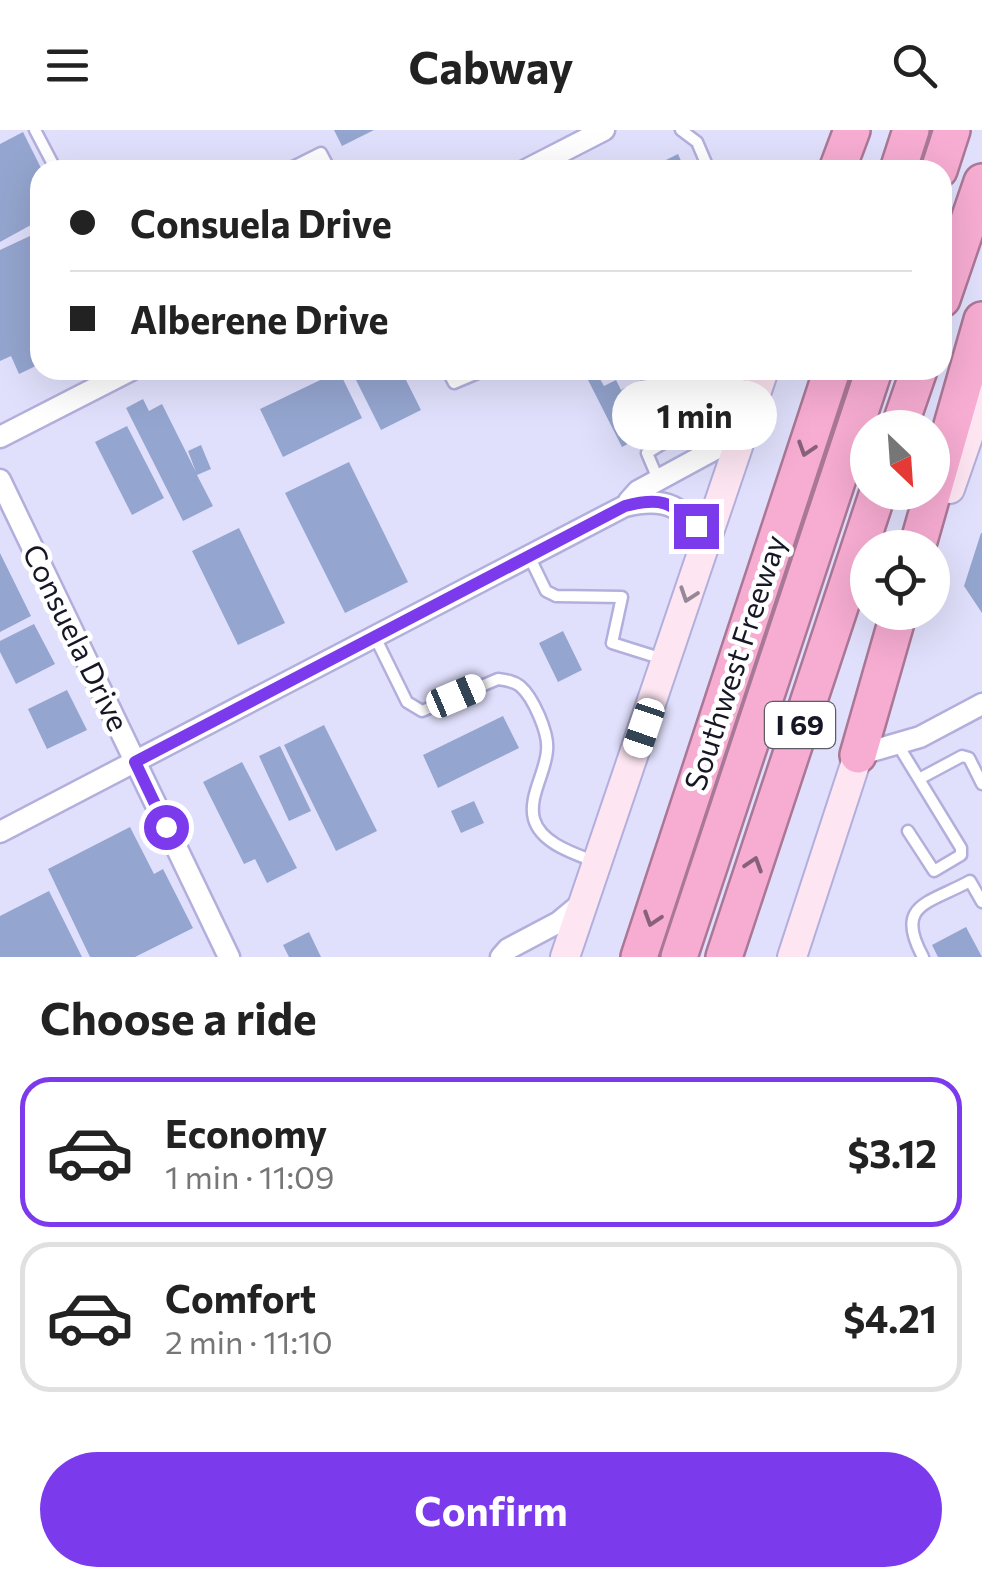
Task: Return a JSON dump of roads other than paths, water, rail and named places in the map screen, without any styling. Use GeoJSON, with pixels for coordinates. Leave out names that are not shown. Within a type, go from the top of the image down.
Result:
{"type":"FeatureCollection","features":[{"type":"Feature","properties":{"kind":"highway"},"geometry":{"type":"LineString","coordinates":[[842,160],[852,130]]}},
{"type":"Feature","properties":{"kind":"highway"},"geometry":{"type":"LineString","coordinates":[[901,160],[911,130]]}},
{"type":"Feature","properties":{"kind":"highway"},"geometry":{"type":"LineString","coordinates":[[942,160],[952,130]]}},
{"type":"Feature","properties":{"kind":"highway"},"geometry":{"type":"LineString","coordinates":[[952,270],[982,182]]}},
{"type":"Feature","properties":{"kind":"highway"},"geometry":{"type":"LineString","coordinates":[[922,530],[982,320]]}},
{"type":"Feature","properties":{"kind":"highway","name":"Southwest Freeway"},"geometry":{"type":"LineString","coordinates":[[639,957],[829,380]]}},
{"type":"Feature","properties":{"kind":"highway"},"geometry":{"type":"LineString","coordinates":[[679,957],[871,380]]}},
{"type":"Feature","properties":{"kind":"highway"},"geometry":{"type":"LineString","coordinates":[[905,410],[916,380]]}},
{"type":"Feature","properties":{"kind":"highway","name":"I 69"},"geometry":{"type":"LineString","coordinates":[[724,957],[872,510]]}},
{"type":"Feature","properties":{"kind":"highway"},"geometry":{"type":"LineString","coordinates":[[858,756],[893,630]]}},
{"type":"Feature","properties":{"kind":"main road"},"geometry":{"type":"LineString","coordinates":[[831,160],[841,130]]}},
{"type":"Feature","properties":{"kind":"main road"},"geometry":{"type":"LineString","coordinates":[[565,957],[761,380]]}},
{"type":"Feature","properties":{"kind":"main road"},"geometry":{"type":"LineString","coordinates":[[936,530],[982,397]]}},
{"type":"Feature","properties":{"kind":"main road"},"geometry":{"type":"LineString","coordinates":[[792,957],[901,630]]}},
{"type":"Feature","properties":{"kind":"street"},"geometry":{"type":"LineString","coordinates":[[546,160],[604,130]]}},
{"type":"Feature","properties":{"kind":"street"},"geometry":{"type":"LineString","coordinates":[[0,437],[111,380]]}},
{"type":"Feature","properties":{"kind":"street"},"geometry":{"type":"LineString","coordinates":[[625,506],[638,491],[743,434]]}},
{"type":"Feature","properties":{"kind":"street","name":"Consuela Drive"},"geometry":{"type":"LineString","coordinates":[[0,480],[229,957]]}},
{"type":"Feature","properties":{"kind":"street"},"geometry":{"type":"LineString","coordinates":[[0,832],[625,506],[653,499],[670,505],[696,526],[706,542]]}},
{"type":"Feature","properties":{"kind":"street"},"geometry":{"type":"LineString","coordinates":[[858,756],[920,737],[982,704]]}},
{"type":"Feature","properties":{"kind":"street"},"geometry":{"type":"LineString","coordinates":[[501,957],[584,902]]}},
{"type":"Feature","properties":{"kind":"lane"},"geometry":{"type":"LineString","coordinates":[[35,130],[51,160]]}},
{"type":"Feature","properties":{"kind":"lane"},"geometry":{"type":"LineString","coordinates":[[681,130],[697,142],[705,160]]}},
{"type":"Feature","properties":{"kind":"lane"},"geometry":{"type":"LineString","coordinates":[[659,480],[647,453],[687,429],[701,391],[695,380]]}},
{"type":"Feature","properties":{"kind":"lane"},"geometry":{"type":"LineString","coordinates":[[529,556],[546,591],[556,596],[622,597],[612,644],[667,660]]}},
{"type":"Feature","properties":{"kind":"lane"},"geometry":{"type":"LineString","coordinates":[[375,637],[407,702],[422,711],[498,679],[523,688],[548,748],[534,805],[534,821],[560,847],[597,863]]}},
{"type":"Feature","properties":{"kind":"lane"},"geometry":{"type":"LineString","coordinates":[[898,744],[962,855],[934,871],[908,832]]}},
{"type":"Feature","properties":{"kind":"lane"},"geometry":{"type":"LineString","coordinates":[[919,779],[962,756],[968,758],[982,784]]}},
{"type":"Feature","properties":{"kind":"lane"},"geometry":{"type":"LineString","coordinates":[[923,957],[910,928],[910,918],[918,909],[970,881],[982,902]]}}]}
